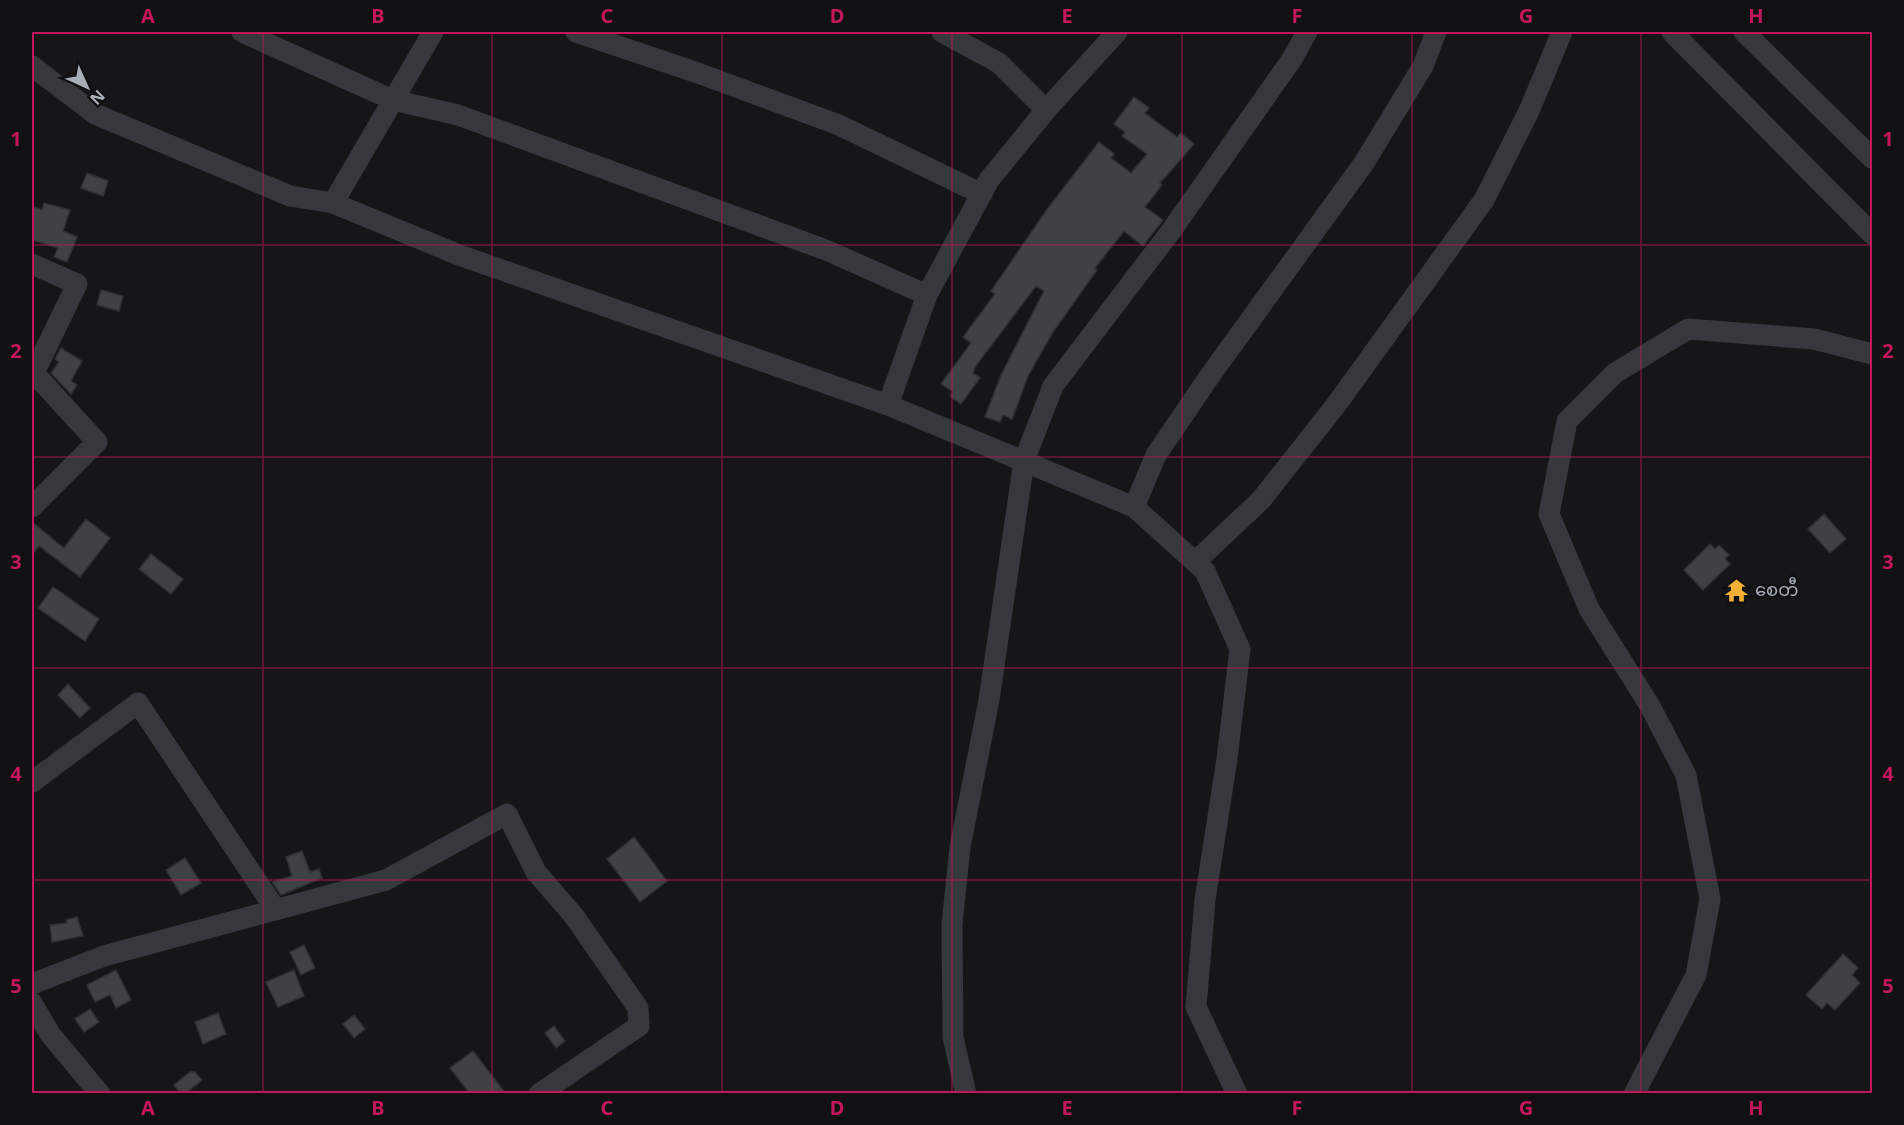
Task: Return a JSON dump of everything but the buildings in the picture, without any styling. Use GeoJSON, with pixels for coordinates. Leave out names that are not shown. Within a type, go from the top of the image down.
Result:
{"type":"FeatureCollection","features":[{"type":"Feature","properties":{"kind":"street"},"geometry":{"type":"LineString","coordinates":[[242,32],[393,100],[458,115],[826,250],[927,295]]}},
{"type":"Feature","properties":{"kind":"street"},"geometry":{"type":"LineString","coordinates":[[333,203],[433,32]]}},
{"type":"Feature","properties":{"kind":"street"},"geometry":{"type":"LineString","coordinates":[[576,32],[698,73],[839,125],[982,194]]}},
{"type":"Feature","properties":{"kind":"street"},"geometry":{"type":"LineString","coordinates":[[942,32],[999,63],[1046,110]]}},
{"type":"Feature","properties":{"kind":"street"},"geometry":{"type":"LineString","coordinates":[[888,405],[927,295],[989,180],[1046,110],[1116,32]]}},
{"type":"Feature","properties":{"kind":"street"},"geometry":{"type":"LineString","coordinates":[[966,1094],[953,1037],[952,924],[960,847],[989,700],[1024,461],[1053,386],[1171,231],[1292,59],[1307,32]]}},
{"type":"Feature","properties":{"kind":"street"},"geometry":{"type":"LineString","coordinates":[[1134,507],[1156,455],[1209,377],[1364,163],[1423,66],[1436,32]]}},
{"type":"Feature","properties":{"kind":"street"},"geometry":{"type":"LineString","coordinates":[[1195,562],[1261,500],[1330,413],[1484,200],[1529,111],[1562,32]]}},
{"type":"Feature","properties":{"kind":"street"},"geometry":{"type":"LineString","coordinates":[[1672,32],[1872,234]]}},
{"type":"Feature","properties":{"kind":"street"},"geometry":{"type":"LineString","coordinates":[[1744,32],[1872,158]]}},
{"type":"Feature","properties":{"kind":"street"},"geometry":{"type":"LineString","coordinates":[[32,66],[95,114],[290,196],[333,203],[459,255],[888,405],[1134,507],[1205,571],[1240,649],[1227,759],[1205,900],[1197,1007],[1237,1094]]}},
{"type":"Feature","properties":{"kind":"street"},"geometry":{"type":"LineString","coordinates":[[32,264],[77,284],[34,373],[97,442],[32,507]]}},
{"type":"Feature","properties":{"kind":"street"},"geometry":{"type":"LineString","coordinates":[[1634,1094],[1696,975],[1710,898],[1686,775],[1650,706],[1589,609],[1549,513],[1567,421],[1615,373],[1688,329],[1814,339],[1872,354]]}},
{"type":"Feature","properties":{"kind":"street"},"geometry":{"type":"LineString","coordinates":[[32,782],[138,703],[276,910]]}},
{"type":"Feature","properties":{"kind":"street"},"geometry":{"type":"LineString","coordinates":[[32,984],[104,956],[386,880],[507,814],[536,873],[574,916],[638,1008],[639,1026],[538,1094]]}},
{"type":"Feature","properties":{"kind":"street"},"geometry":{"type":"LineString","coordinates":[[32,1003],[50,1034],[100,1094]]}},
{"type":"Feature","properties":{"kind":"place","name":"စေတီ"},"geometry":{"type":"Point","coordinates":[1737,590]}}]}
